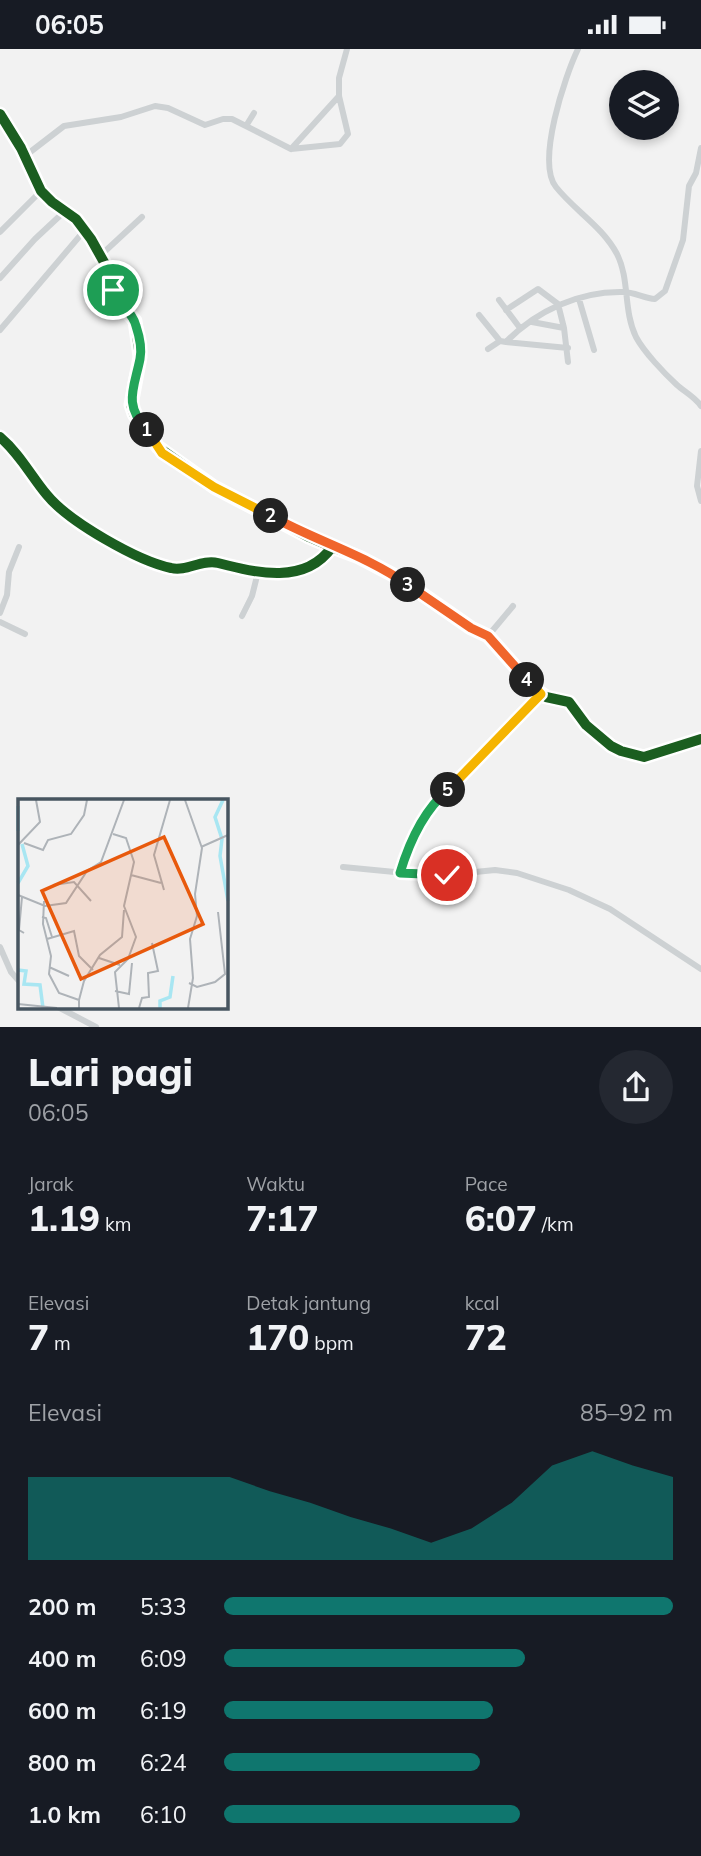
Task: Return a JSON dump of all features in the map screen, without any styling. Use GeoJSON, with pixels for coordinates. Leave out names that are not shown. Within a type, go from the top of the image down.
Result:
{"type":"FeatureCollection","features":[{"type":"Feature","properties":{"kind":"street"},"geometry":{"type":"LineString","coordinates":[[25,156],[64,126],[121,117],[155,106],[168,108],[205,125],[233,119],[291,149],[336,145],[346,138],[339,78],[347,49]]}},
{"type":"Feature","properties":{"kind":"street"},"geometry":{"type":"LineString","coordinates":[[578,49],[567,75],[556,120],[549,157],[550,174],[558,190],[591,220],[616,251],[625,271],[630,319],[635,336],[669,378],[701,406]]}},
{"type":"Feature","properties":{"kind":"street"},"geometry":{"type":"LineString","coordinates":[[291,149],[339,96]]}},
{"type":"Feature","properties":{"kind":"street"},"geometry":{"type":"LineString","coordinates":[[246,126],[254,113]]}},
{"type":"Feature","properties":{"kind":"street"},"geometry":{"type":"LineString","coordinates":[[0,114],[25,156],[41,191],[76,219],[101,255],[115,296],[135,321],[140,357],[131,405],[134,414],[158,447],[214,487],[309,537],[359,557],[399,578],[462,622],[488,636],[541,694],[569,702],[586,725],[611,746],[637,757],[652,755],[701,739]]}},
{"type":"Feature","properties":{"kind":"street"},"geometry":{"type":"LineString","coordinates":[[488,349],[558,305],[606,292],[627,291],[655,299],[665,291],[683,240],[689,187],[696,173],[701,148]]}},
{"type":"Feature","properties":{"kind":"street"},"geometry":{"type":"LineString","coordinates":[[0,232],[41,191]]}},
{"type":"Feature","properties":{"kind":"street"},"geometry":{"type":"LineString","coordinates":[[0,278],[65,211]]}},
{"type":"Feature","properties":{"kind":"street"},"geometry":{"type":"LineString","coordinates":[[101,255],[142,218]]}},
{"type":"Feature","properties":{"kind":"street"},"geometry":{"type":"LineString","coordinates":[[0,331],[84,231]]}},
{"type":"Feature","properties":{"kind":"street"},"geometry":{"type":"LineString","coordinates":[[506,310],[538,289],[558,305],[568,348],[568,362]]}},
{"type":"Feature","properties":{"kind":"street"},"geometry":{"type":"LineString","coordinates":[[579,299],[594,350]]}},
{"type":"Feature","properties":{"kind":"street"},"geometry":{"type":"LineString","coordinates":[[499,300],[520,328]]}},
{"type":"Feature","properties":{"kind":"street"},"geometry":{"type":"LineString","coordinates":[[479,315],[503,342],[568,348]]}},
{"type":"Feature","properties":{"kind":"street"},"geometry":{"type":"LineString","coordinates":[[530,322],[564,328]]}},
{"type":"Feature","properties":{"kind":"street"},"geometry":{"type":"LineString","coordinates":[[0,437],[20,457],[56,504],[78,522],[113,544],[170,568],[209,561],[258,572],[283,574],[321,560],[332,547]]}},
{"type":"Feature","properties":{"kind":"street"},"geometry":{"type":"LineString","coordinates":[[701,451],[697,486],[701,501]]}},
{"type":"Feature","properties":{"kind":"street"},"geometry":{"type":"LineString","coordinates":[[0,613],[7,595],[9,572],[19,547]]}},
{"type":"Feature","properties":{"kind":"street"},"geometry":{"type":"LineString","coordinates":[[242,616],[252,596],[258,572]]}},
{"type":"Feature","properties":{"kind":"street"},"geometry":{"type":"LineString","coordinates":[[488,636],[513,606]]}},
{"type":"Feature","properties":{"kind":"street"},"geometry":{"type":"LineString","coordinates":[[0,622],[25,634]]}},
{"type":"Feature","properties":{"kind":"street"},"geometry":{"type":"LineString","coordinates":[[400,873],[413,838],[437,799],[469,770],[490,744],[541,694]]}},
{"type":"Feature","properties":{"kind":"street"},"geometry":{"type":"LineString","coordinates":[[343,867],[441,876],[495,870],[528,877],[569,890],[610,909],[701,969]]}},
{"type":"Feature","properties":{"kind":"street"},"geometry":{"type":"LineString","coordinates":[[0,947],[11,972],[18,980]]}},
{"type":"Feature","properties":{"kind":"street"},"geometry":{"type":"LineString","coordinates":[[62,1009],[96,1027]]}},
{"type":"Feature","properties":{"kind":"cycle path"},"geometry":{"type":"LineString","coordinates":[[0,114],[21,148],[41,191],[76,219],[91,239],[105,264],[119,303],[135,321],[140,357],[131,405],[134,414],[158,447],[214,487],[332,547]]}},
{"type":"Feature","properties":{"kind":"cycle path"},"geometry":{"type":"LineString","coordinates":[[0,437],[57,506],[105,539],[157,564],[177,569],[212,562],[248,570],[280,573],[308,567],[321,559],[332,547],[359,557],[399,578],[471,628],[488,636],[536,690],[546,697],[569,702],[586,725],[611,746],[644,757],[701,739]]}},
{"type":"Feature","properties":{"kind":"route"},"geometry":{"type":"LineString","coordinates":[[113,290],[119,303],[135,321],[141,353],[131,405],[134,414],[162,453],[214,487],[309,537],[359,557],[399,578],[471,628],[488,636],[541,694],[490,744],[469,770],[437,799],[413,838],[400,873],[447,875]]}}]}
